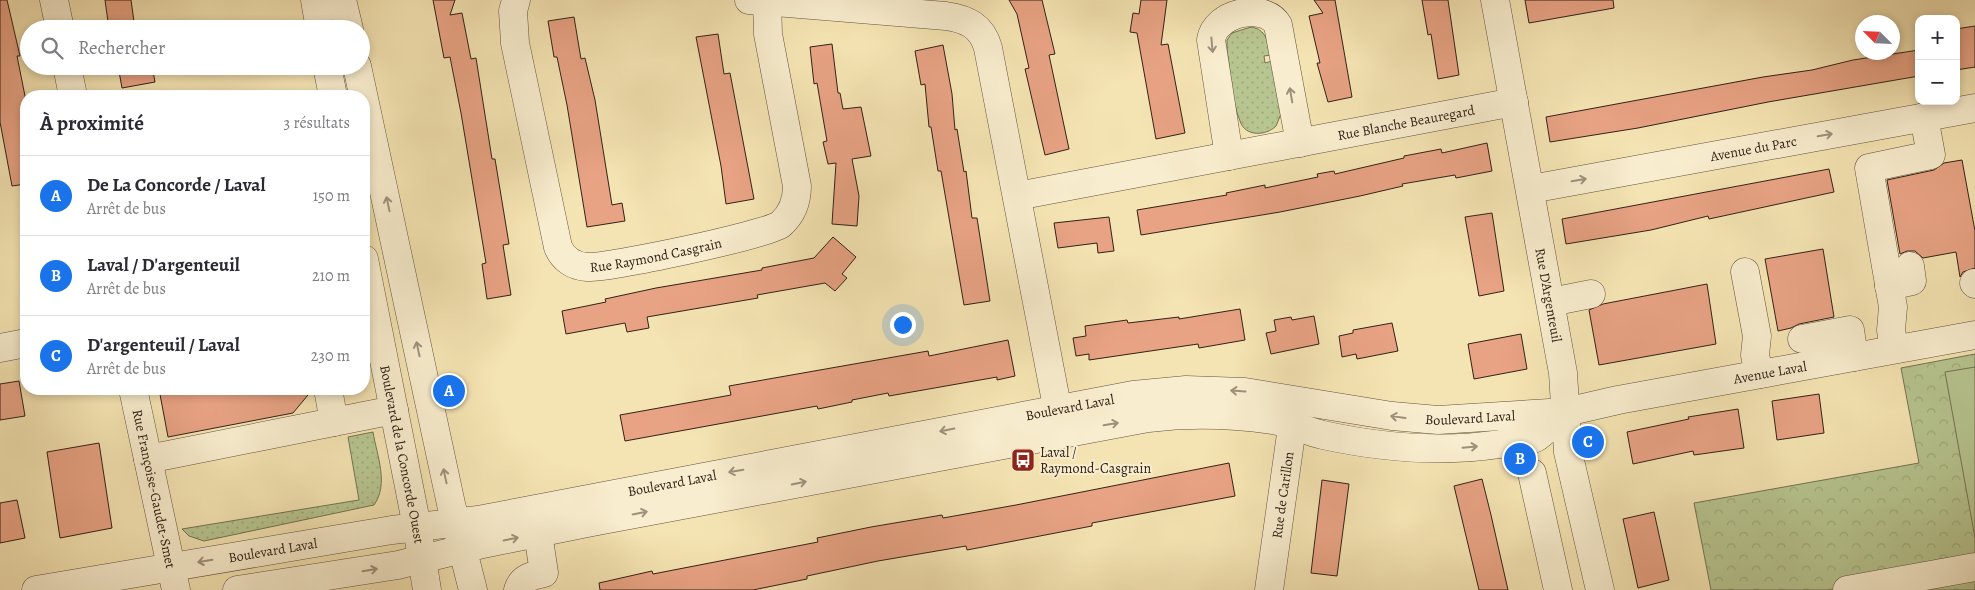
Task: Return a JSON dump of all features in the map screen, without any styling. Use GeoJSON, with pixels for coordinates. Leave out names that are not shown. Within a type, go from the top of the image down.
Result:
{"type":"FeatureCollection","features":[{"type":"Feature","properties":{"kind":"street"},"geometry":{"type":"LineString","coordinates":[[54,0],[58,20]]}},
{"type":"Feature","properties":{"kind":"street"},"geometry":{"type":"LineString","coordinates":[[315,0],[318,20]]}},
{"type":"Feature","properties":{"kind":"street"},"geometry":{"type":"LineString","coordinates":[[342,0],[347,20]]}},
{"type":"Feature","properties":{"kind":"street","name":"Rue Raymond Casgrain"},"geometry":{"type":"LineString","coordinates":[[516,0],[513,11],[516,43],[558,247],[570,262],[588,267],[633,260],[759,234],[780,224],[790,214],[796,201],[797,186],[768,34],[758,1],[946,16],[959,18],[976,26],[983,35],[988,48],[1060,421]]}},
{"type":"Feature","properties":{"kind":"street","name":"Rue D'Argenteuil"},"geometry":{"type":"LineString","coordinates":[[1495,0],[1531,189],[1563,373],[1568,452],[1600,590]]}},
{"type":"Feature","properties":{"kind":"street"},"geometry":{"type":"LineString","coordinates":[[1229,156],[1211,40],[1216,26],[1223,19],[1234,16],[1265,13],[1273,18],[1278,25],[1300,143]]}},
{"type":"Feature","properties":{"kind":"street"},"geometry":{"type":"LineString","coordinates":[[69,75],[72,90]]}},
{"type":"Feature","properties":{"kind":"street"},"geometry":{"type":"LineString","coordinates":[[329,75],[332,90]]}},
{"type":"Feature","properties":{"kind":"street"},"geometry":{"type":"LineString","coordinates":[[359,75],[362,90]]}},
{"type":"Feature","properties":{"kind":"street","name":"Rue Blanche Beauregard"},"geometry":{"type":"LineString","coordinates":[[1017,196],[1514,102]]}},
{"type":"Feature","properties":{"kind":"street","name":"Avenue du Parc"},"geometry":{"type":"LineString","coordinates":[[1531,189],[1975,108]]}},
{"type":"Feature","properties":{"kind":"street"},"geometry":{"type":"LineString","coordinates":[[1894,349],[1892,330],[1893,307],[1869,168],[1930,156],[1924,117]]}},
{"type":"Feature","properties":{"kind":"street"},"geometry":{"type":"LineString","coordinates":[[370,127],[455,523],[464,549],[473,590]]}},
{"type":"Feature","properties":{"kind":"street"},"geometry":{"type":"LineString","coordinates":[[1889,286],[1912,281],[1910,266]]}},
{"type":"Feature","properties":{"kind":"street"},"geometry":{"type":"LineString","coordinates":[[1745,272],[1757,336],[1755,355],[1759,374]]}},
{"type":"Feature","properties":{"kind":"street","name":"Boulevard de la Concorde Ouest"},"geometry":{"type":"LineString","coordinates":[[370,289],[417,527],[427,590]]}},
{"type":"Feature","properties":{"kind":"street"},"geometry":{"type":"LineString","coordinates":[[1551,302],[1591,294]]}},
{"type":"Feature","properties":{"kind":"street","name":"Avenue Laval"},"geometry":{"type":"LineString","coordinates":[[1566,412],[1618,400],[1759,374],[1853,337],[1894,349],[1975,335]]}},
{"type":"Feature","properties":{"kind":"street"},"geometry":{"type":"LineString","coordinates":[[1802,339],[1853,337]]}},
{"type":"Feature","properties":{"kind":"street"},"geometry":{"type":"LineString","coordinates":[[0,348],[20,344]]}},
{"type":"Feature","properties":{"kind":"street","name":"Rue Françoise-Gaudet-Smet"},"geometry":{"type":"LineString","coordinates":[[134,395],[174,578]]}},
{"type":"Feature","properties":{"kind":"street"},"geometry":{"type":"LineString","coordinates":[[329,395],[334,422]]}},
{"type":"Feature","properties":{"kind":"street"},"geometry":{"type":"LineString","coordinates":[[148,459],[394,410]]}},
{"type":"Feature","properties":{"kind":"street","name":"Boulevard Laval"},"geometry":{"type":"LineString","coordinates":[[36,590],[174,578],[417,527],[455,523],[1060,421],[1133,420],[1180,415],[1248,417],[1294,412],[1392,416],[1432,420],[1482,419],[1566,412]]}},
{"type":"Feature","properties":{"kind":"street","name":"Rue de Carillon"},"geometry":{"type":"LineString","coordinates":[[1269,590],[1294,412]]}},
{"type":"Feature","properties":{"kind":"street","name":"Boulevard Laval"},"geometry":{"type":"LineString","coordinates":[[237,590],[317,584],[464,549],[1060,421]]}},
{"type":"Feature","properties":{"kind":"street"},"geometry":{"type":"LineString","coordinates":[[1532,473],[1558,590]]}},
{"type":"Feature","properties":{"kind":"street"},"geometry":{"type":"LineString","coordinates":[[518,590],[521,583],[528,577],[544,573],[538,534]]}},
{"type":"Feature","properties":{"kind":"street"},"geometry":{"type":"LineString","coordinates":[[1847,590],[1925,584],[1975,567]]}},
{"type":"Feature","properties":{"kind":"green space"},"geometry":{"type":"Polygon","coordinates":[[[1251,27],[1260,30],[1267,41],[1271,55],[1264,56],[1265,63],[1272,61],[1281,114],[1276,126],[1262,133],[1246,130],[1240,121],[1233,95],[1227,50],[1227,40],[1232,33],[1251,27]]]}},
{"type":"Feature","properties":{"kind":"green space"},"geometry":{"type":"Polygon","coordinates":[[[1975,354],[1975,590],[1711,590],[1694,503],[1919,463],[1901,368],[1975,354]]]}},
{"type":"Feature","properties":{"kind":"green space"},"geometry":{"type":"Polygon","coordinates":[[[1975,367],[1975,538],[1945,372],[1975,367]]]}},
{"type":"Feature","properties":{"kind":"green space"},"geometry":{"type":"Polygon","coordinates":[[[373,432],[381,470],[381,488],[374,505],[204,541],[189,536],[182,529],[359,500],[348,437],[373,432]]]}},
{"type":"Feature","properties":{"kind":"building"},"geometry":{"type":"Polygon","coordinates":[[[0,0],[7,0],[20,56],[17,56],[24,90],[20,90],[20,185],[12,186],[0,122],[0,0]]]}},
{"type":"Feature","properties":{"kind":"building"},"geometry":{"type":"Polygon","coordinates":[[[105,0],[131,0],[134,20],[108,20],[105,0]]]}},
{"type":"Feature","properties":{"kind":"building"},"geometry":{"type":"Polygon","coordinates":[[[433,0],[455,0],[450,15],[462,13],[471,59],[476,58],[492,159],[495,159],[509,244],[503,245],[511,295],[487,299],[482,264],[486,263],[461,113],[450,57],[444,58],[433,0]]]}},
{"type":"Feature","properties":{"kind":"building"},"geometry":{"type":"Polygon","coordinates":[[[1009,0],[1042,0],[1055,54],[1049,55],[1069,149],[1045,155],[1025,69],[1029,68],[1017,14],[1009,0]]]}},
{"type":"Feature","properties":{"kind":"building"},"geometry":{"type":"Polygon","coordinates":[[[1141,0],[1167,0],[1161,45],[1168,44],[1185,133],[1156,139],[1137,33],[1130,32],[1133,13],[1139,14],[1141,0]]]}},
{"type":"Feature","properties":{"kind":"building"},"geometry":{"type":"Polygon","coordinates":[[[1314,0],[1335,0],[1352,97],[1328,102],[1317,63],[1320,63],[1309,16],[1323,13],[1314,0]]]}},
{"type":"Feature","properties":{"kind":"building"},"geometry":{"type":"Polygon","coordinates":[[[1422,0],[1448,0],[1459,75],[1438,79],[1431,34],[1428,35],[1422,0]]]}},
{"type":"Feature","properties":{"kind":"building"},"geometry":{"type":"Polygon","coordinates":[[[1525,0],[1613,0],[1614,8],[1529,23],[1525,0]]]}},
{"type":"Feature","properties":{"kind":"building"},"geometry":{"type":"Polygon","coordinates":[[[574,17],[581,59],[585,58],[595,100],[612,205],[622,203],[625,221],[587,227],[567,105],[557,57],[554,57],[548,21],[574,17]]]}},
{"type":"Feature","properties":{"kind":"building"},"geometry":{"type":"Polygon","coordinates":[[[1975,26],[1975,67],[1960,69],[1960,28],[1975,26]]]}},
{"type":"Feature","properties":{"kind":"building"},"geometry":{"type":"Polygon","coordinates":[[[718,34],[724,74],[730,73],[754,199],[726,204],[721,166],[696,37],[718,34]]]}},
{"type":"Feature","properties":{"kind":"building"},"geometry":{"type":"Polygon","coordinates":[[[832,44],[838,93],[840,93],[843,109],[861,107],[871,156],[852,159],[859,196],[857,226],[832,224],[836,163],[828,164],[823,142],[827,141],[817,83],[814,84],[810,47],[832,44]]]}},
{"type":"Feature","properties":{"kind":"building"},"geometry":{"type":"Polygon","coordinates":[[[943,45],[952,94],[955,130],[957,129],[964,172],[966,171],[972,218],[977,218],[990,301],[964,305],[941,171],[938,171],[931,127],[929,127],[925,84],[921,85],[915,51],[943,45]]]}},
{"type":"Feature","properties":{"kind":"building"},"geometry":{"type":"Polygon","coordinates":[[[1915,51],[1915,77],[1768,102],[1638,128],[1550,142],[1546,117],[1763,77],[1812,70],[1853,60],[1900,60],[1900,53],[1915,51]]]}},
{"type":"Feature","properties":{"kind":"building"},"geometry":{"type":"Polygon","coordinates":[[[120,75],[154,75],[155,82],[122,88],[120,75]]]}},
{"type":"Feature","properties":{"kind":"building"},"geometry":{"type":"Polygon","coordinates":[[[1487,143],[1492,171],[1456,178],[1455,175],[1402,184],[1403,186],[1360,196],[1280,212],[1141,235],[1137,210],[1227,195],[1226,193],[1265,185],[1265,188],[1318,177],[1317,174],[1334,171],[1335,174],[1404,158],[1404,156],[1441,149],[1442,153],[1487,143]]]}},
{"type":"Feature","properties":{"kind":"building"},"geometry":{"type":"Polygon","coordinates":[[[1962,160],[1975,231],[1975,268],[1963,272],[1960,277],[1956,252],[1923,258],[1915,251],[1907,251],[1900,254],[1887,180],[1934,170],[1944,163],[1962,160]]]}},
{"type":"Feature","properties":{"kind":"building"},"geometry":{"type":"Polygon","coordinates":[[[1829,169],[1834,192],[1709,219],[1708,216],[1651,230],[1566,244],[1562,219],[1829,169]]]}},
{"type":"Feature","properties":{"kind":"building"},"geometry":{"type":"Polygon","coordinates":[[[1492,213],[1504,291],[1479,296],[1465,217],[1492,213]]]}},
{"type":"Feature","properties":{"kind":"building"},"geometry":{"type":"Polygon","coordinates":[[[1109,217],[1114,251],[1098,253],[1097,243],[1058,248],[1054,223],[1109,217]]]}},
{"type":"Feature","properties":{"kind":"building"},"geometry":{"type":"Polygon","coordinates":[[[833,237],[856,257],[842,274],[847,278],[835,291],[825,283],[757,295],[758,298],[647,317],[649,328],[627,332],[625,323],[566,334],[562,311],[606,302],[605,299],[656,288],[762,270],[762,268],[814,258],[833,237]]]}},
{"type":"Feature","properties":{"kind":"building"},"geometry":{"type":"Polygon","coordinates":[[[1823,249],[1834,317],[1799,324],[1778,331],[1765,259],[1823,249]]]}},
{"type":"Feature","properties":{"kind":"building"},"geometry":{"type":"Polygon","coordinates":[[[1707,284],[1716,344],[1599,365],[1589,310],[1603,304],[1707,284]]]}},
{"type":"Feature","properties":{"kind":"building"},"geometry":{"type":"Polygon","coordinates":[[[1240,309],[1245,340],[1199,348],[1198,344],[1089,360],[1089,354],[1076,356],[1073,338],[1086,336],[1085,326],[1127,320],[1128,323],[1179,317],[1179,319],[1240,309]]]}},
{"type":"Feature","properties":{"kind":"building"},"geometry":{"type":"Polygon","coordinates":[[[1314,316],[1319,344],[1271,354],[1266,333],[1276,331],[1274,320],[1291,317],[1292,320],[1314,316]]]}},
{"type":"Feature","properties":{"kind":"building"},"geometry":{"type":"Polygon","coordinates":[[[1392,323],[1398,351],[1357,359],[1356,354],[1342,357],[1339,336],[1353,333],[1353,330],[1392,323]]]}},
{"type":"Feature","properties":{"kind":"building"},"geometry":{"type":"Polygon","coordinates":[[[1521,334],[1527,369],[1474,379],[1468,344],[1521,334]]]}},
{"type":"Feature","properties":{"kind":"building"},"geometry":{"type":"Polygon","coordinates":[[[1008,340],[1015,376],[997,380],[997,377],[889,396],[888,393],[818,409],[817,406],[625,441],[620,415],[731,395],[729,386],[928,351],[929,356],[1008,340]]]}},
{"type":"Feature","properties":{"kind":"building"},"geometry":{"type":"Polygon","coordinates":[[[19,381],[25,416],[0,420],[0,384],[19,381]]]}},
{"type":"Feature","properties":{"kind":"building"},"geometry":{"type":"Polygon","coordinates":[[[1819,394],[1824,433],[1777,440],[1772,401],[1819,394]]]}},
{"type":"Feature","properties":{"kind":"building"},"geometry":{"type":"Polygon","coordinates":[[[160,395],[308,395],[293,413],[168,437],[160,395]]]}},
{"type":"Feature","properties":{"kind":"building"},"geometry":{"type":"Polygon","coordinates":[[[1738,409],[1744,448],[1694,455],[1693,451],[1633,464],[1627,432],[1689,419],[1688,417],[1738,409]]]}},
{"type":"Feature","properties":{"kind":"building"},"geometry":{"type":"Polygon","coordinates":[[[99,443],[112,528],[60,538],[47,452],[99,443]]]}},
{"type":"Feature","properties":{"kind":"building"},"geometry":{"type":"Polygon","coordinates":[[[1229,463],[1235,496],[1092,523],[1092,526],[967,550],[966,546],[878,561],[753,590],[600,590],[599,583],[652,571],[653,574],[818,542],[817,538],[871,527],[942,515],[943,518],[1016,505],[1229,463]]]}},
{"type":"Feature","properties":{"kind":"building"},"geometry":{"type":"Polygon","coordinates":[[[1482,479],[1508,590],[1479,590],[1454,486],[1482,479]]]}},
{"type":"Feature","properties":{"kind":"building"},"geometry":{"type":"Polygon","coordinates":[[[1322,480],[1349,484],[1337,576],[1311,573],[1322,480]]]}},
{"type":"Feature","properties":{"kind":"building"},"geometry":{"type":"Polygon","coordinates":[[[17,500],[25,538],[0,543],[0,503],[17,500]]]}},
{"type":"Feature","properties":{"kind":"building"},"geometry":{"type":"Polygon","coordinates":[[[1654,512],[1669,580],[1638,588],[1623,519],[1654,512]]]}},
{"type":"Feature","properties":{"kind":"place","name":"De La Concorde / Laval"},"geometry":{"type":"Point","coordinates":[449,391]}},
{"type":"Feature","properties":{"kind":"place","name":"D'argenteuil / Laval"},"geometry":{"type":"Point","coordinates":[1588,442]}},
{"type":"Feature","properties":{"kind":"place","name":"Laval / D'argenteuil"},"geometry":{"type":"Point","coordinates":[1520,459]}},
{"type":"Feature","properties":{"kind":"place","name":"Laval / Raymond-Casgrain"},"geometry":{"type":"Point","coordinates":[1023,460]}}]}
